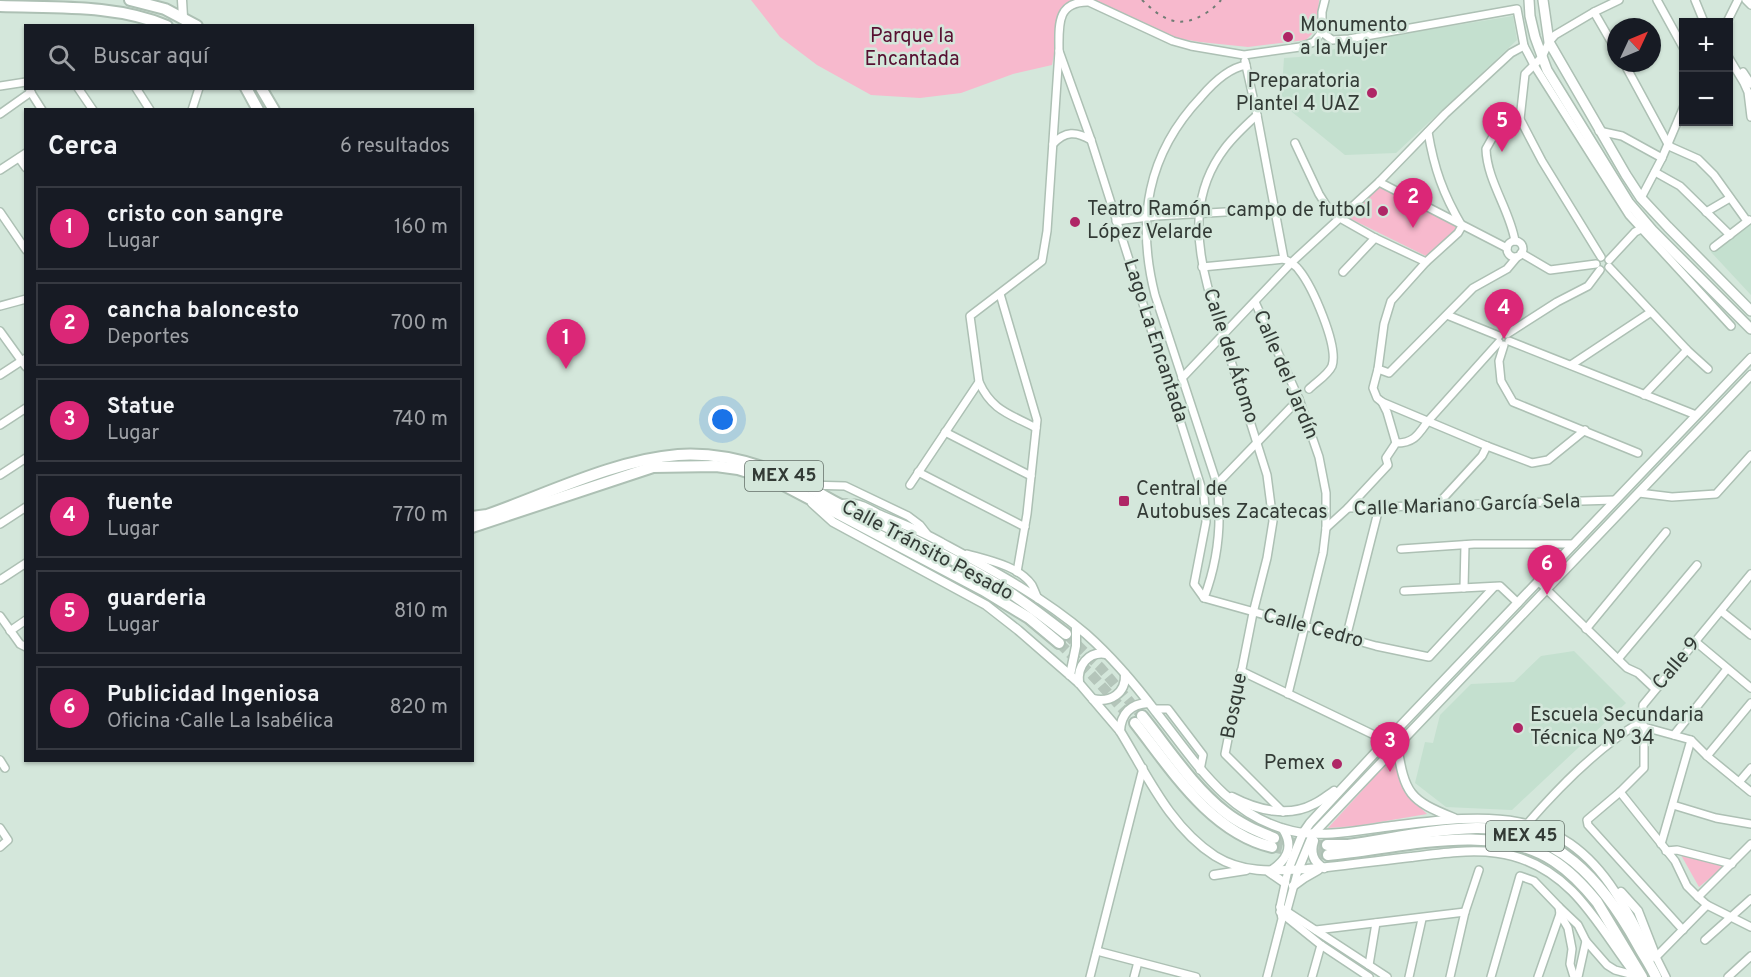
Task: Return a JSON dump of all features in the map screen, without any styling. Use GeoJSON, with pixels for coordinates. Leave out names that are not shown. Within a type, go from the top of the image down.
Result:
{"type":"FeatureCollection","features":[{"type":"Feature","properties":{"kind":"main road"},"geometry":{"type":"LineString","coordinates":[[130,0],[163,3],[194,24]]}},
{"type":"Feature","properties":{"kind":"main road"},"geometry":{"type":"LineString","coordinates":[[1529,0],[1530,16],[1542,57],[1606,168],[1629,203],[1751,329]]}},
{"type":"Feature","properties":{"kind":"main road"},"geometry":{"type":"LineString","coordinates":[[1544,2],[1549,42],[1599,131],[1641,198],[1751,311]]}},
{"type":"Feature","properties":{"kind":"main road"},"geometry":{"type":"LineString","coordinates":[[0,6],[109,11],[162,24]]}},
{"type":"Feature","properties":{"kind":"main road"},"geometry":{"type":"LineString","coordinates":[[247,90],[257,108]]}},
{"type":"Feature","properties":{"kind":"main road"},"geometry":{"type":"LineString","coordinates":[[262,90],[272,108]]}},
{"type":"Feature","properties":{"kind":"main road","name":"Calle Tránsito Pesado"},"geometry":{"type":"LineString","coordinates":[[474,517],[627,464],[669,456],[701,454],[736,458],[751,462],[804,485],[997,584],[1066,634]]}},
{"type":"Feature","properties":{"kind":"main road","name":"Calle Tránsito Pesado"},"geometry":{"type":"LineString","coordinates":[[474,526],[653,467],[716,466],[738,469],[776,481],[984,590],[1029,618],[1059,643]]}},
{"type":"Feature","properties":{"kind":"main road"},"geometry":{"type":"LineString","coordinates":[[1138,720],[1185,786],[1222,823],[1245,837],[1273,842]]}},
{"type":"Feature","properties":{"kind":"main road","name":"MEX 45"},"geometry":{"type":"LineString","coordinates":[[1639,977],[1602,909],[1588,891],[1563,867],[1531,849],[1497,841],[1467,839],[1328,850],[1348,845],[1475,828],[1502,831],[1534,839],[1565,854],[1594,880],[1622,917],[1655,975]]}},
{"type":"Feature","properties":{"kind":"street"},"geometry":{"type":"LineString","coordinates":[[182,0],[183,17]]}},
{"type":"Feature","properties":{"kind":"street"},"geometry":{"type":"LineString","coordinates":[[1036,428],[996,406],[986,396],[979,382],[970,316],[1042,261],[1047,231],[1059,25],[1063,13],[1071,4],[1086,1],[1173,41],[1244,55],[1258,55],[1314,42],[1322,32],[1325,0]]}},
{"type":"Feature","properties":{"kind":"street"},"geometry":{"type":"LineString","coordinates":[[1619,0],[1555,35],[1549,42],[1542,57],[1525,74],[1520,119],[1542,161],[1601,256],[1606,257],[1609,264],[1652,312],[1708,369]]}},
{"type":"Feature","properties":{"kind":"street"},"geometry":{"type":"LineString","coordinates":[[1657,0],[1679,41]]}},
{"type":"Feature","properties":{"kind":"street"},"geometry":{"type":"LineString","coordinates":[[1695,0],[1702,18]]}},
{"type":"Feature","properties":{"kind":"street"},"geometry":{"type":"LineString","coordinates":[[1729,18],[1738,0]]}},
{"type":"Feature","properties":{"kind":"street"},"geometry":{"type":"LineString","coordinates":[[1746,0],[1751,5]]}},
{"type":"Feature","properties":{"kind":"street"},"geometry":{"type":"LineString","coordinates":[[1322,32],[1332,40],[1349,39],[1517,9],[1524,46],[1534,65],[1618,200],[1639,228],[1731,326]]}},
{"type":"Feature","properties":{"kind":"street"},"geometry":{"type":"LineString","coordinates":[[1594,12],[1607,34]]}},
{"type":"Feature","properties":{"kind":"street"},"geometry":{"type":"LineString","coordinates":[[1182,378],[1292,262],[1379,182],[1445,114],[1511,54],[1524,46]]}},
{"type":"Feature","properties":{"kind":"street","name":"Lago La Encantada"},"geometry":{"type":"LineString","coordinates":[[1059,51],[1091,140],[1204,495],[1206,522],[1194,584],[1204,598]]}},
{"type":"Feature","properties":{"kind":"street"},"geometry":{"type":"LineString","coordinates":[[1244,55],[1284,259]]}},
{"type":"Feature","properties":{"kind":"street"},"geometry":{"type":"LineString","coordinates":[[1733,62],[1751,84]]}},
{"type":"Feature","properties":{"kind":"street"},"geometry":{"type":"LineString","coordinates":[[1204,598],[1214,563],[1219,530],[1220,507],[1217,484],[1155,295],[1148,265],[1146,217],[1156,169],[1166,145],[1181,120],[1215,82],[1246,65]]}},
{"type":"Feature","properties":{"kind":"street"},"geometry":{"type":"LineString","coordinates":[[1733,65],[1748,92],[1751,117]]}},
{"type":"Feature","properties":{"kind":"street"},"geometry":{"type":"LineString","coordinates":[[1629,72],[1668,144],[1698,159],[1749,220],[1714,247]]}},
{"type":"Feature","properties":{"kind":"street"},"geometry":{"type":"LineString","coordinates":[[0,86],[24,86]]}},
{"type":"Feature","properties":{"kind":"street"},"geometry":{"type":"LineString","coordinates":[[0,114],[24,89]]}},
{"type":"Feature","properties":{"kind":"street"},"geometry":{"type":"LineString","coordinates":[[30,90],[41,108]]}},
{"type":"Feature","properties":{"kind":"street"},"geometry":{"type":"LineString","coordinates":[[79,90],[92,108]]}},
{"type":"Feature","properties":{"kind":"street"},"geometry":{"type":"LineString","coordinates":[[137,90],[149,108]]}},
{"type":"Feature","properties":{"kind":"street"},"geometry":{"type":"LineString","coordinates":[[193,108],[198,90]]}},
{"type":"Feature","properties":{"kind":"street","name":"Calle del Átomo"},"geometry":{"type":"LineString","coordinates":[[1253,613],[1268,558],[1273,521],[1268,475],[1202,267],[1198,215],[1208,180],[1220,154],[1257,115]]}},
{"type":"Feature","properties":{"kind":"street"},"geometry":{"type":"LineString","coordinates":[[1641,198],[1662,158],[1679,116]]}},
{"type":"Feature","properties":{"kind":"street"},"geometry":{"type":"LineString","coordinates":[[1378,369],[1389,373],[1473,288],[1507,269],[1519,255],[1521,246],[1515,241],[1509,216],[1492,174],[1486,148],[1496,133],[1520,119]]}},
{"type":"Feature","properties":{"kind":"street"},"geometry":{"type":"LineString","coordinates":[[1599,131],[1622,136],[1662,158]]}},
{"type":"Feature","properties":{"kind":"street"},"geometry":{"type":"LineString","coordinates":[[1428,132],[1439,180],[1462,226]]}},
{"type":"Feature","properties":{"kind":"street"},"geometry":{"type":"LineString","coordinates":[[1053,144],[1063,135],[1071,133],[1091,140]]}},
{"type":"Feature","properties":{"kind":"street"},"geometry":{"type":"LineString","coordinates":[[1295,143],[1318,194],[1331,213],[1375,238],[1426,262]]}},
{"type":"Feature","properties":{"kind":"street"},"geometry":{"type":"LineString","coordinates":[[0,170],[24,154]]}},
{"type":"Feature","properties":{"kind":"street"},"geometry":{"type":"LineString","coordinates":[[19,158],[24,165]]}},
{"type":"Feature","properties":{"kind":"street"},"geometry":{"type":"LineString","coordinates":[[1655,172],[1680,186],[1730,235]]}},
{"type":"Feature","properties":{"kind":"street"},"geometry":{"type":"LineString","coordinates":[[1379,182],[1507,248],[1510,255],[1519,255],[1550,270],[1598,267],[1605,271],[1639,228]]}},
{"type":"Feature","properties":{"kind":"street"},"geometry":{"type":"LineString","coordinates":[[1706,212],[1730,198]]}},
{"type":"Feature","properties":{"kind":"street"},"geometry":{"type":"LineString","coordinates":[[1116,221],[1276,209]]}},
{"type":"Feature","properties":{"kind":"street"},"geometry":{"type":"LineString","coordinates":[[0,212],[24,247]]}},
{"type":"Feature","properties":{"kind":"street"},"geometry":{"type":"LineString","coordinates":[[1462,226],[1458,233],[1426,262],[1391,301],[1384,324],[1373,388],[1377,398],[1532,463],[1548,460],[1585,430]]}},
{"type":"Feature","properties":{"kind":"street"},"geometry":{"type":"LineString","coordinates":[[1639,228],[1653,230]]}},
{"type":"Feature","properties":{"kind":"street"},"geometry":{"type":"LineString","coordinates":[[1343,272],[1375,238]]}},
{"type":"Feature","properties":{"kind":"street"},"geometry":{"type":"LineString","coordinates":[[1507,248],[1515,241]]}},
{"type":"Feature","properties":{"kind":"street"},"geometry":{"type":"LineString","coordinates":[[1396,443],[1407,443],[1418,435],[1428,421],[1503,340],[1557,302],[1588,286],[1598,267],[1597,259],[1601,256]]}},
{"type":"Feature","properties":{"kind":"street"},"geometry":{"type":"LineString","coordinates":[[1202,267],[1284,259],[1292,262],[1299,269],[1319,304],[1331,346],[1333,363],[1329,371],[1309,389]]}},
{"type":"Feature","properties":{"kind":"street"},"geometry":{"type":"LineString","coordinates":[[1000,294],[1037,420],[1025,527],[1017,572]]}},
{"type":"Feature","properties":{"kind":"street"},"geometry":{"type":"LineString","coordinates":[[0,306],[24,300]]}},
{"type":"Feature","properties":{"kind":"street","name":"Calle del Jardín"},"geometry":{"type":"LineString","coordinates":[[1255,302],[1299,399],[1318,457],[1326,493],[1323,553],[1288,694]]}},
{"type":"Feature","properties":{"kind":"street"},"geometry":{"type":"LineString","coordinates":[[1571,365],[1652,312]]}},
{"type":"Feature","properties":{"kind":"street"},"geometry":{"type":"LineString","coordinates":[[1447,315],[1503,340],[1696,415]]}},
{"type":"Feature","properties":{"kind":"street"},"geometry":{"type":"LineString","coordinates":[[0,375],[24,362],[1,331]]}},
{"type":"Feature","properties":{"kind":"street"},"geometry":{"type":"LineString","coordinates":[[1503,340],[1499,361],[1501,381],[1513,402],[1638,453]]}},
{"type":"Feature","properties":{"kind":"street"},"geometry":{"type":"LineString","coordinates":[[1644,395],[1687,350]]}},
{"type":"Feature","properties":{"kind":"street"},"geometry":{"type":"LineString","coordinates":[[1160,360],[1174,355]]}},
{"type":"Feature","properties":{"kind":"street"},"geometry":{"type":"LineString","coordinates":[[1267,977],[1289,885],[1288,870],[1308,833],[1347,782],[1751,358]]}},
{"type":"Feature","properties":{"kind":"street"},"geometry":{"type":"LineString","coordinates":[[1289,885],[1298,870],[1308,833],[1397,746],[1547,591],[1751,375]]}},
{"type":"Feature","properties":{"kind":"street"},"geometry":{"type":"LineString","coordinates":[[910,484],[979,382]]}},
{"type":"Feature","properties":{"kind":"street"},"geometry":{"type":"LineString","coordinates":[[1217,484],[1299,399]]}},
{"type":"Feature","properties":{"kind":"street"},"geometry":{"type":"LineString","coordinates":[[1348,508],[1388,465],[1386,458],[1396,443],[1387,411],[1382,402]]}},
{"type":"Feature","properties":{"kind":"street"},"geometry":{"type":"LineString","coordinates":[[0,425],[24,409]]}},
{"type":"Feature","properties":{"kind":"street"},"geometry":{"type":"LineString","coordinates":[[945,432],[1031,476]]}},
{"type":"Feature","properties":{"kind":"street"},"geometry":{"type":"LineString","coordinates":[[1437,505],[1482,456],[1487,446]]}},
{"type":"Feature","properties":{"kind":"street"},"geometry":{"type":"LineString","coordinates":[[1639,493],[1672,497],[1716,494],[1751,455]]}},
{"type":"Feature","properties":{"kind":"street"},"geometry":{"type":"LineString","coordinates":[[0,475],[24,459]]}},
{"type":"Feature","properties":{"kind":"street"},"geometry":{"type":"LineString","coordinates":[[918,472],[1025,527]]}},
{"type":"Feature","properties":{"kind":"street"},"geometry":{"type":"LineString","coordinates":[[804,485],[845,486],[908,516],[927,534]]}},
{"type":"Feature","properties":{"kind":"street"},"geometry":{"type":"LineString","coordinates":[[805,496],[833,522],[986,605],[1070,675],[1119,731],[1180,826],[1216,856],[1248,869],[1269,872],[1324,868],[1467,850],[1488,850],[1525,860],[1554,876],[1576,896],[1639,977]]}},
{"type":"Feature","properties":{"kind":"street","name":"Calle Mariano García Sela"},"geometry":{"type":"LineString","coordinates":[[1326,528],[1348,508],[1615,500]]}},
{"type":"Feature","properties":{"kind":"street"},"geometry":{"type":"LineString","coordinates":[[838,504],[855,503],[927,534],[1038,598],[1107,654],[1151,706],[1200,770],[1243,811],[1283,829],[1324,834],[1454,819],[1491,818],[1527,824],[1572,844],[1638,911],[1666,977]]}},
{"type":"Feature","properties":{"kind":"street"},"geometry":{"type":"LineString","coordinates":[[0,524],[24,508]]}},
{"type":"Feature","properties":{"kind":"street"},"geometry":{"type":"LineString","coordinates":[[1346,638],[1380,508]]}},
{"type":"Feature","properties":{"kind":"street"},"geometry":{"type":"LineString","coordinates":[[1586,629],[1666,532]]}},
{"type":"Feature","properties":{"kind":"street"},"geometry":{"type":"LineString","coordinates":[[1401,549],[1465,545],[1574,544]]}},
{"type":"Feature","properties":{"kind":"street"},"geometry":{"type":"LineString","coordinates":[[1464,588],[1465,545]]}},
{"type":"Feature","properties":{"kind":"street"},"geometry":{"type":"LineString","coordinates":[[959,552],[991,561],[1017,572],[1032,586],[1038,598]]}},
{"type":"Feature","properties":{"kind":"street"},"geometry":{"type":"LineString","coordinates":[[0,580],[24,564]]}},
{"type":"Feature","properties":{"kind":"street"},"geometry":{"type":"LineString","coordinates":[[1618,659],[1697,565]]}},
{"type":"Feature","properties":{"kind":"street","name":"Calle 9"},"geometry":{"type":"LineString","coordinates":[[1683,930],[1599,838],[1588,825],[1587,820],[1644,768],[1643,705],[1751,574]]}},
{"type":"Feature","properties":{"kind":"street"},"geometry":{"type":"LineString","coordinates":[[1538,581],[1627,668],[1638,673],[1655,689]]}},
{"type":"Feature","properties":{"kind":"street"},"geometry":{"type":"LineString","coordinates":[[1404,591],[1500,586],[1518,603]]}},
{"type":"Feature","properties":{"kind":"street","name":"Calle Cedro"},"geometry":{"type":"LineString","coordinates":[[1204,598],[1304,627],[1429,657],[1494,587]]}},
{"type":"Feature","properties":{"kind":"street"},"geometry":{"type":"LineString","coordinates":[[1721,611],[1751,635]]}},
{"type":"Feature","properties":{"kind":"street","name":"Bosque"},"geometry":{"type":"LineString","coordinates":[[1253,613],[1225,754],[1283,812]]}},
{"type":"Feature","properties":{"kind":"street"},"geometry":{"type":"LineString","coordinates":[[0,616],[24,646]]}},
{"type":"Feature","properties":{"kind":"street"},"geometry":{"type":"LineString","coordinates":[[10,631],[24,621]]}},
{"type":"Feature","properties":{"kind":"street"},"geometry":{"type":"LineString","coordinates":[[1070,675],[1076,646],[1076,627]]}},
{"type":"Feature","properties":{"kind":"street"},"geometry":{"type":"LineString","coordinates":[[1696,642],[1751,688]]}},
{"type":"Feature","properties":{"kind":"street"},"geometry":{"type":"LineString","coordinates":[[1079,683],[1079,670],[1087,658],[1100,653],[1107,654]]}},
{"type":"Feature","properties":{"kind":"street"},"geometry":{"type":"LineString","coordinates":[[1674,735],[1727,669]]}},
{"type":"Feature","properties":{"kind":"street"},"geometry":{"type":"LineString","coordinates":[[1241,671],[1397,746]]}},
{"type":"Feature","properties":{"kind":"street"},"geometry":{"type":"LineString","coordinates":[[1093,699],[1114,698],[1123,687],[1125,674]]}},
{"type":"Feature","properties":{"kind":"street"},"geometry":{"type":"LineString","coordinates":[[1119,731],[1124,713],[1131,707],[1139,703],[1151,706]]}},
{"type":"Feature","properties":{"kind":"street"},"geometry":{"type":"LineString","coordinates":[[1707,756],[1751,703]]}},
{"type":"Feature","properties":{"kind":"street"},"geometry":{"type":"LineString","coordinates":[[1527,824],[1614,740],[1643,724],[1691,740],[1751,792]]}},
{"type":"Feature","properties":{"kind":"street"},"geometry":{"type":"LineString","coordinates":[[1661,844],[1691,740]]}},
{"type":"Feature","properties":{"kind":"street"},"geometry":{"type":"LineString","coordinates":[[1397,746],[1406,786],[1414,798],[1425,807],[1454,819]]}},
{"type":"Feature","properties":{"kind":"street"},"geometry":{"type":"LineString","coordinates":[[0,760],[5,768]]}},
{"type":"Feature","properties":{"kind":"street"},"geometry":{"type":"LineString","coordinates":[[1090,977],[1143,768]]}},
{"type":"Feature","properties":{"kind":"street"},"geometry":{"type":"LineString","coordinates":[[1739,782],[1751,768]]}},
{"type":"Feature","properties":{"kind":"street"},"geometry":{"type":"LineString","coordinates":[[1218,789],[1246,804],[1283,812],[1313,805],[1347,782]]}},
{"type":"Feature","properties":{"kind":"street"},"geometry":{"type":"LineString","coordinates":[[1620,792],[1675,861],[1688,886],[1698,897],[1707,905],[1751,927]]}},
{"type":"Feature","properties":{"kind":"street"},"geometry":{"type":"LineString","coordinates":[[1673,806],[1716,818],[1751,824]]}},
{"type":"Feature","properties":{"kind":"street"},"geometry":{"type":"LineString","coordinates":[[0,828],[8,840],[0,847]]}},
{"type":"Feature","properties":{"kind":"street"},"geometry":{"type":"LineString","coordinates":[[1269,872],[1283,861],[1288,853],[1288,836],[1283,829]]}},
{"type":"Feature","properties":{"kind":"street"},"geometry":{"type":"LineString","coordinates":[[1324,834],[1314,842],[1312,854],[1314,860],[1324,868]]}},
{"type":"Feature","properties":{"kind":"street"},"geometry":{"type":"LineString","coordinates":[[1698,897],[1751,844]]}},
{"type":"Feature","properties":{"kind":"street"},"geometry":{"type":"LineString","coordinates":[[1666,851],[1677,850],[1732,864]]}},
{"type":"Feature","properties":{"kind":"street"},"geometry":{"type":"LineString","coordinates":[[1289,885],[1324,868]]}},
{"type":"Feature","properties":{"kind":"street"},"geometry":{"type":"LineString","coordinates":[[1214,875],[1248,869]]}},
{"type":"Feature","properties":{"kind":"street"},"geometry":{"type":"LineString","coordinates":[[1450,977],[1465,912],[1479,870]]}},
{"type":"Feature","properties":{"kind":"street"},"geometry":{"type":"LineString","coordinates":[[1269,872],[1289,885]]}},
{"type":"Feature","properties":{"kind":"street"},"geometry":{"type":"LineString","coordinates":[[1491,977],[1520,876],[1534,881],[1559,910],[1578,925],[1586,941],[1607,965],[1615,970],[1639,977]]}},
{"type":"Feature","properties":{"kind":"street"},"geometry":{"type":"LineString","coordinates":[[1609,880],[1633,919],[1655,975]]}},
{"type":"Feature","properties":{"kind":"street"},"geometry":{"type":"LineString","coordinates":[[1705,940],[1751,899]]}},
{"type":"Feature","properties":{"kind":"street"},"geometry":{"type":"LineString","coordinates":[[1656,957],[1707,905]]}},
{"type":"Feature","properties":{"kind":"street"},"geometry":{"type":"LineString","coordinates":[[1538,977],[1559,910]]}},
{"type":"Feature","properties":{"kind":"street"},"geometry":{"type":"LineString","coordinates":[[1559,910],[1568,928],[1572,949],[1570,964],[1574,977]]}},
{"type":"Feature","properties":{"kind":"street"},"geometry":{"type":"LineString","coordinates":[[1316,930],[1465,912]]}},
{"type":"Feature","properties":{"kind":"street"},"geometry":{"type":"LineString","coordinates":[[1283,913],[1316,930],[1387,977]]}},
{"type":"Feature","properties":{"kind":"street"},"geometry":{"type":"LineString","coordinates":[[1283,913],[1321,945],[1369,977]]}},
{"type":"Feature","properties":{"kind":"street"},"geometry":{"type":"LineString","coordinates":[[1409,977],[1422,919]]}},
{"type":"Feature","properties":{"kind":"street"},"geometry":{"type":"LineString","coordinates":[[1369,965],[1376,923]]}},
{"type":"Feature","properties":{"kind":"street"},"geometry":{"type":"LineString","coordinates":[[1578,977],[1586,941]]}},
{"type":"Feature","properties":{"kind":"street"},"geometry":{"type":"LineString","coordinates":[[1312,977],[1321,945]]}},
{"type":"Feature","properties":{"kind":"street"},"geometry":{"type":"LineString","coordinates":[[1097,951],[1179,975],[1196,977]]}},
{"type":"Feature","properties":{"kind":"street"},"geometry":{"type":"LineString","coordinates":[[1728,977],[1751,956]]}},
{"type":"Feature","properties":{"kind":"street"},"geometry":{"type":"LineString","coordinates":[[1134,977],[1138,962]]}},
{"type":"Feature","properties":{"kind":"street"},"geometry":{"type":"LineString","coordinates":[[1354,977],[1356,968]]}},
{"type":"Feature","properties":{"kind":"shaded area","name":"Preparatoria Plantel 4 UAZ"},"geometry":{"type":"Polygon","coordinates":[[[1513,16],[1517,40],[1396,153],[1345,155],[1281,103],[1284,58],[1299,57],[1401,34],[1513,16]]]}},
{"type":"Feature","properties":{"kind":"shaded area"},"geometry":{"type":"Polygon","coordinates":[[[1751,222],[1751,295],[1711,252],[1751,222]]]}},
{"type":"Feature","properties":{"kind":"shaded area","name":"Escuela Secundaria Técnica Nº 34"},"geometry":{"type":"Polygon","coordinates":[[[1574,651],[1626,703],[1512,810],[1446,807],[1415,783],[1425,742],[1433,743],[1440,715],[1471,684],[1514,682],[1541,656],[1574,651]]]}},
{"type":"Feature","properties":{"kind":"green space","name":"Parque la Encantada"},"geometry":{"type":"Polygon","coordinates":[[[751,0],[1073,0],[1061,8],[1056,19],[1052,65],[1013,74],[961,93],[920,98],[871,95],[817,65],[780,37],[751,0]]]}},
{"type":"Feature","properties":{"kind":"green space"},"geometry":{"type":"Polygon","coordinates":[[[1095,0],[1319,0],[1317,26],[1306,40],[1248,47],[1176,38],[1095,0]]]}},
{"type":"Feature","properties":{"kind":"green space"},"geometry":{"type":"Polygon","coordinates":[[[1380,185],[1462,227],[1430,258],[1347,217],[1380,185]]]}},
{"type":"Feature","properties":{"kind":"green space"},"geometry":{"type":"Polygon","coordinates":[[[1390,760],[1395,764],[1408,796],[1427,814],[1356,826],[1328,828],[1390,760]]]}},
{"type":"Feature","properties":{"kind":"green space"},"geometry":{"type":"Polygon","coordinates":[[[1681,855],[1723,866],[1699,887],[1681,855]]]}},
{"type":"Feature","properties":{"kind":"tunnel"},"geometry":{"type":"LineString","coordinates":[[1066,634],[1100,667],[1142,716]]}},
{"type":"Feature","properties":{"kind":"tunnel"},"geometry":{"type":"LineString","coordinates":[[1059,643],[1091,674],[1135,723]]}},
{"type":"Feature","properties":{"kind":"tunnel"},"geometry":{"type":"LineString","coordinates":[[1274,838],[1305,845],[1327,845]]}},
{"type":"Feature","properties":{"kind":"tunnel"},"geometry":{"type":"LineString","coordinates":[[1272,847],[1300,853],[1328,855]]}},
{"type":"Feature","properties":{"kind":"railway"},"geometry":{"type":"LineString","coordinates":[[1142,0],[1157,13],[1179,22],[1196,18],[1216,6],[1221,0]]}},
{"type":"Feature","properties":{"kind":"place","name":"Monumento a la Mujer"},"geometry":{"type":"Point","coordinates":[1288,37]}},
{"type":"Feature","properties":{"kind":"place","name":"Preparatoria Plantel 4 UAZ"},"geometry":{"type":"Point","coordinates":[1372,93]}},
{"type":"Feature","properties":{"kind":"place","name":"guarderia"},"geometry":{"type":"Point","coordinates":[1502,152]}},
{"type":"Feature","properties":{"kind":"place","name":"campo de futbol"},"geometry":{"type":"Point","coordinates":[1383,211]}},
{"type":"Feature","properties":{"kind":"place","name":"Teatro Ramón López Velarde"},"geometry":{"type":"Point","coordinates":[1075,222]}},
{"type":"Feature","properties":{"kind":"place","name":"cancha baloncesto"},"geometry":{"type":"Point","coordinates":[1413,228]}},
{"type":"Feature","properties":{"kind":"place","name":"fuente"},"geometry":{"type":"Point","coordinates":[1504,339]}},
{"type":"Feature","properties":{"kind":"place","name":"cristo con sangre"},"geometry":{"type":"Point","coordinates":[566,369]}},
{"type":"Feature","properties":{"kind":"place","name":"Central de Autobuses Zacatecas"},"geometry":{"type":"Point","coordinates":[1124,501]}},
{"type":"Feature","properties":{"kind":"place","name":"Publicidad Ingeniosa"},"geometry":{"type":"Point","coordinates":[1547,595]}},
{"type":"Feature","properties":{"kind":"place","name":"Escuela Secundaria Técnica Nº 34"},"geometry":{"type":"Point","coordinates":[1518,728]}},
{"type":"Feature","properties":{"kind":"place","name":"Pemex"},"geometry":{"type":"Point","coordinates":[1337,764]}},
{"type":"Feature","properties":{"kind":"place","name":"Statue"},"geometry":{"type":"Point","coordinates":[1390,772]}}]}
